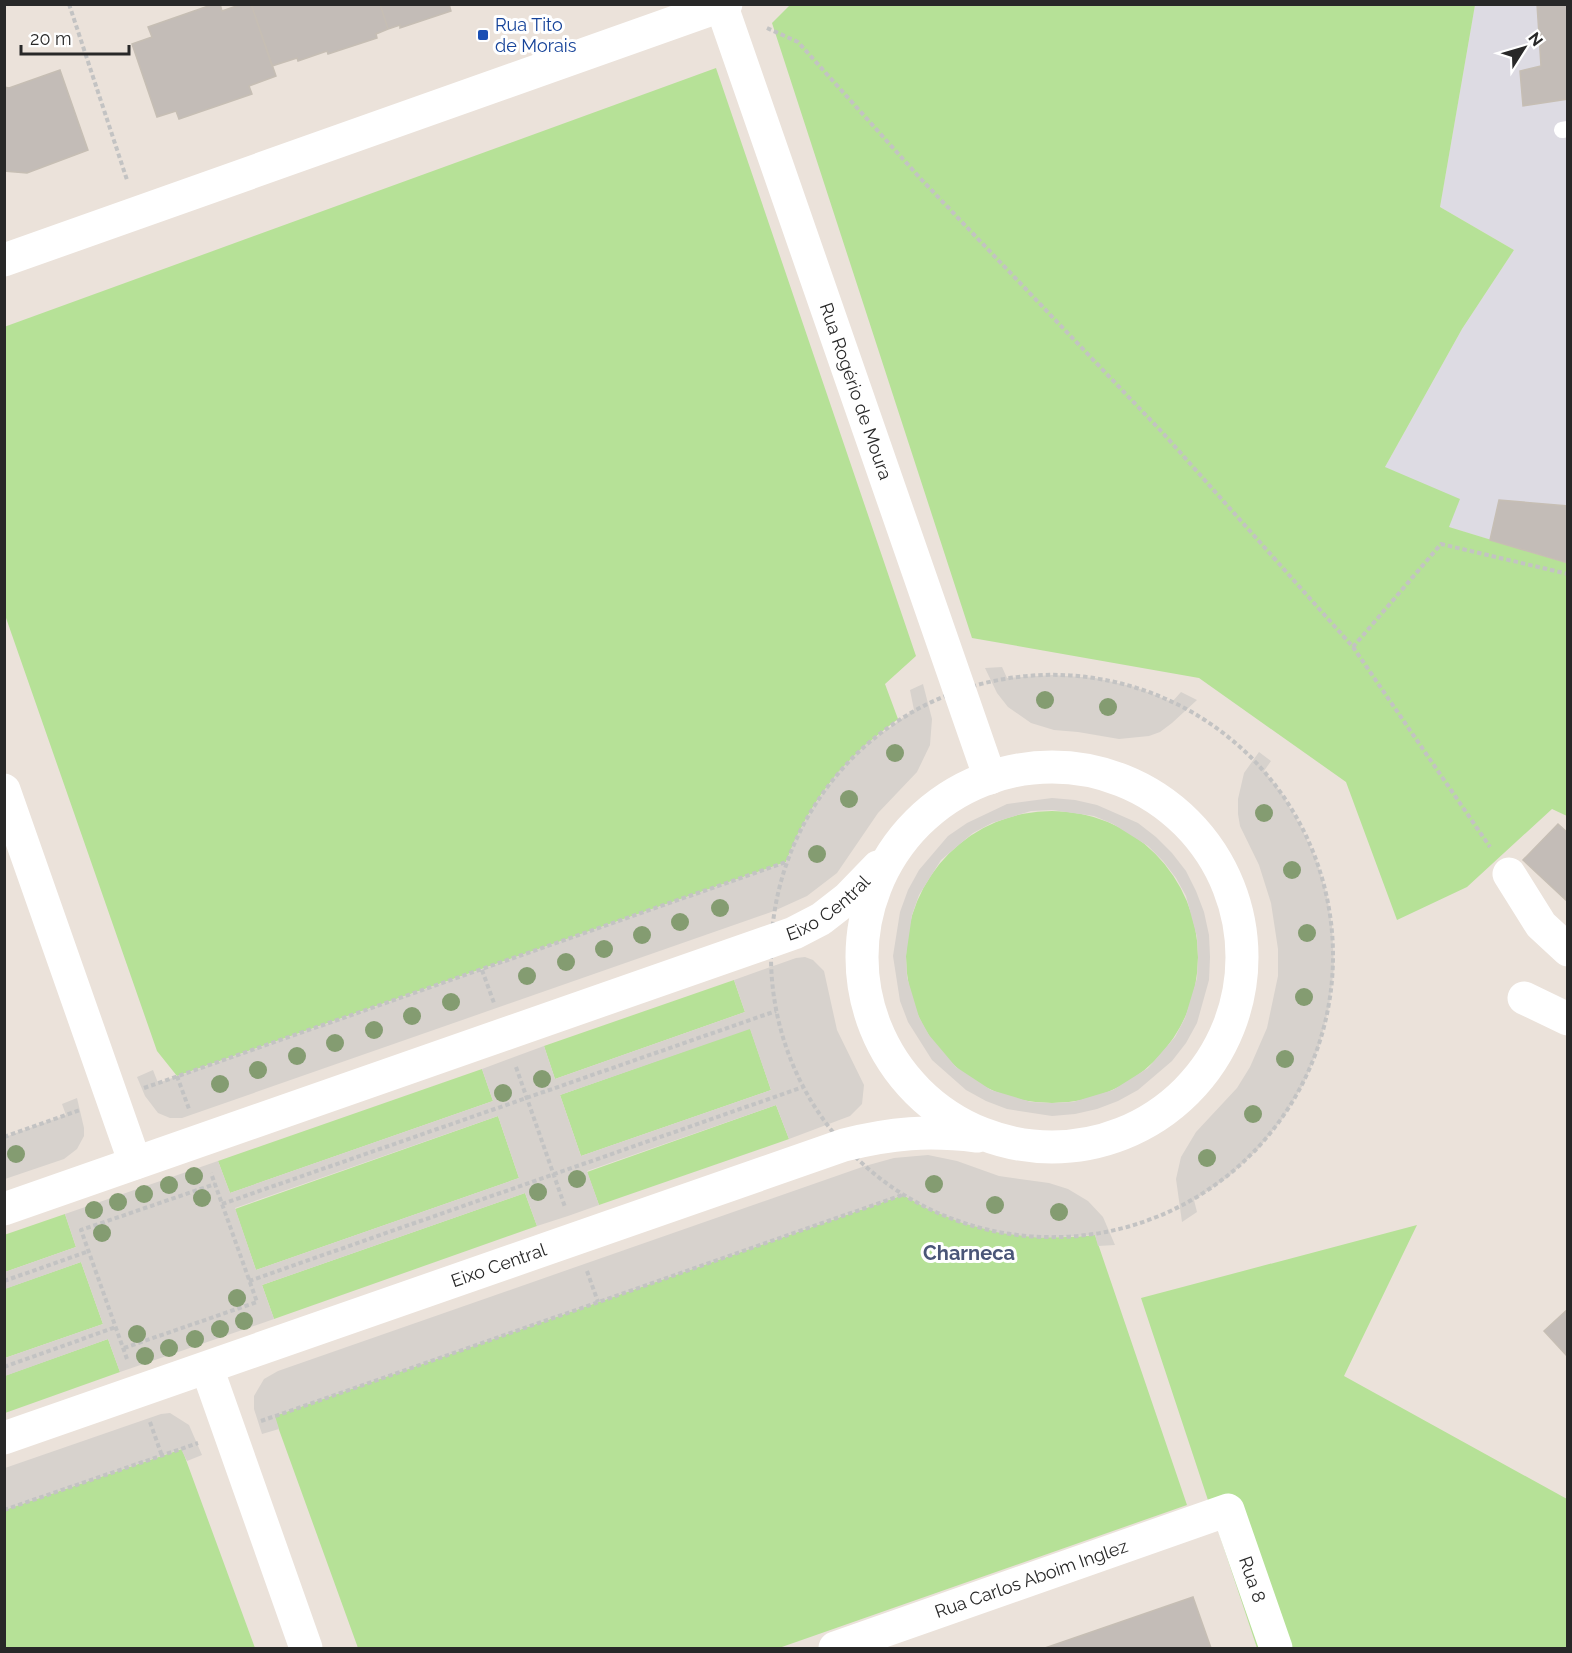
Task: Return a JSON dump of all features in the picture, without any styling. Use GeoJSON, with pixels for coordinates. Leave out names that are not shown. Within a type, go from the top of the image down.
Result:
{"type":"FeatureCollection","features":[{"type":"Feature","properties":{"kind":"main road"},"geometry":{"type":"LineString","coordinates":[[4,260],[723,5]]}},
{"type":"Feature","properties":{"kind":"main road","name":"Rua Rogério de Moura"},"geometry":{"type":"LineString","coordinates":[[723,5],[990,778]]}},
{"type":"Feature","properties":{"kind":"main road"},"geometry":{"type":"LineString","coordinates":[[1052,767],[1079,769],[1131,784],[1155,797],[1177,813],[1212,855],[1225,879],[1240,930],[1242,957],[1240,985],[1225,1036],[1212,1060],[1196,1082],[1177,1101],[1155,1117],[1131,1130],[1079,1145],[1052,1147],[1025,1145],[999,1139],[949,1116],[928,1100],[892,1059],[880,1035],[870,1010],[864,983],[862,956],[864,929],[879,877],[892,854],[928,813],[950,796],[990,778],[1025,769],[1052,767]]}},
{"type":"Feature","properties":{"kind":"main road"},"geometry":{"type":"LineString","coordinates":[[4,790],[135,1163]]}},
{"type":"Feature","properties":{"kind":"main road","name":"Eixo Central"},"geometry":{"type":"LineString","coordinates":[[4,1209],[794,933],[821,919],[848,898],[892,854]]}},
{"type":"Feature","properties":{"kind":"main road"},"geometry":{"type":"LineString","coordinates":[[1509,874],[1541,925],[1568,950]]}},
{"type":"Feature","properties":{"kind":"main road"},"geometry":{"type":"LineString","coordinates":[[1524,998],[1568,1019]]}},
{"type":"Feature","properties":{"kind":"main road","name":"Eixo Central"},"geometry":{"type":"LineString","coordinates":[[4,1438],[844,1145],[880,1136],[915,1132],[955,1133],[999,1139]]}},
{"type":"Feature","properties":{"kind":"main road"},"geometry":{"type":"LineString","coordinates":[[207,1368],[306,1648]]}},
{"type":"Feature","properties":{"kind":"main road","name":"Rua Carlos Aboim Inglez"},"geometry":{"type":"LineString","coordinates":[[835,1648],[1228,1510]]}},
{"type":"Feature","properties":{"kind":"main road","name":"Rua 8"},"geometry":{"type":"LineString","coordinates":[[1228,1510],[1276,1648]]}},
{"type":"Feature","properties":{"kind":"path"},"geometry":{"type":"LineString","coordinates":[[69,4],[138,213]]}},
{"type":"Feature","properties":{"kind":"path"},"geometry":{"type":"LineString","coordinates":[[723,5],[798,42],[920,178],[1162,432],[1353,647],[1509,874]]}},
{"type":"Feature","properties":{"kind":"path"},"geometry":{"type":"LineString","coordinates":[[1353,647],[1441,544],[1568,574]]}},
{"type":"Feature","properties":{"kind":"path"},"geometry":{"type":"LineString","coordinates":[[1052,675],[1095,678],[1135,687],[1173,702],[1210,723],[1254,759],[1282,794],[1317,862],[1327,896],[1332,926],[1334,967],[1329,1007],[1319,1046],[1304,1083],[1283,1118],[1258,1149],[1228,1177],[1180,1208],[1157,1218],[1111,1232],[1080,1237],[1040,1238],[1000,1233],[962,1223],[926,1208],[883,1182],[844,1145],[814,1107],[790,1059],[776,1011],[770,968],[774,911],[786,862],[795,839],[814,805],[837,773],[866,744],[914,710],[959,690],[1006,678],[1052,675]]}},
{"type":"Feature","properties":{"kind":"path"},"geometry":{"type":"LineString","coordinates":[[4,1137],[786,862]]}},
{"type":"Feature","properties":{"kind":"path"},"geometry":{"type":"LineString","coordinates":[[482,970],[598,1302]]}},
{"type":"Feature","properties":{"kind":"path"},"geometry":{"type":"LineString","coordinates":[[222,1204],[776,1011]]}},
{"type":"Feature","properties":{"kind":"path"},"geometry":{"type":"LineString","coordinates":[[123,1348],[257,1302],[177,1076]]}},
{"type":"Feature","properties":{"kind":"path"},"geometry":{"type":"LineString","coordinates":[[249,1281],[803,1087]]}},
{"type":"Feature","properties":{"kind":"path"},"geometry":{"type":"LineString","coordinates":[[162,1456],[81,1230],[215,1184]]}},
{"type":"Feature","properties":{"kind":"path"},"geometry":{"type":"LineString","coordinates":[[4,1510],[903,1195]]}},
{"type":"Feature","properties":{"kind":"path"},"geometry":{"type":"LineString","coordinates":[[4,1281],[89,1251]]}},
{"type":"Feature","properties":{"kind":"path"},"geometry":{"type":"LineString","coordinates":[[4,1366],[116,1328]]}},
{"type":"Feature","properties":{"kind":"shaded area"},"geometry":{"type":"Polygon","coordinates":[[[1475,5],[1567,5],[1567,563],[1448,527],[1385,467],[1462,329],[1514,250],[1440,207],[1475,5]]]}},
{"type":"Feature","properties":{"kind":"shaded area"},"geometry":{"type":"Polygon","coordinates":[[[1002,667],[1007,678],[1052,675],[1095,678],[1135,687],[1172,702],[1181,692],[1197,700],[1160,732],[1149,736],[1119,739],[1054,730],[1031,723],[1008,707],[997,693],[985,668],[1002,667]]]}},
{"type":"Feature","properties":{"kind":"shaded area"},"geometry":{"type":"Polygon","coordinates":[[[923,684],[932,719],[930,745],[917,772],[878,813],[837,873],[807,896],[774,911],[182,1118],[170,1118],[158,1113],[145,1096],[137,1077],[153,1070],[158,1083],[786,862],[795,839],[814,805],[837,773],[866,744],[914,710],[910,690],[923,684]]]}},
{"type":"Feature","properties":{"kind":"shaded area"},"geometry":{"type":"Polygon","coordinates":[[[1259,752],[1271,761],[1264,771],[1282,794],[1301,827],[1317,862],[1327,896],[1332,926],[1334,967],[1329,1007],[1319,1046],[1304,1083],[1283,1118],[1258,1149],[1228,1177],[1194,1200],[1197,1212],[1182,1222],[1176,1179],[1181,1157],[1196,1132],[1237,1088],[1250,1067],[1267,1028],[1278,976],[1278,949],[1271,903],[1259,865],[1240,826],[1238,814],[1238,799],[1244,773],[1259,752]]]}},
{"type":"Feature","properties":{"kind":"shaded area"},"geometry":{"type":"Polygon","coordinates":[[[1052,798],[1075,800],[1097,805],[1138,823],[1172,853],[1186,871],[1204,912],[1209,935],[1209,980],[1197,1023],[1186,1043],[1172,1061],[1138,1090],[1097,1109],[1052,1116],[1007,1109],[986,1101],[966,1090],[932,1060],[908,1022],[900,1001],[893,956],[900,912],[908,890],[919,870],[948,836],[967,823],[1007,804],[1052,798]],[[1052,810],[1031,811],[992,823],[973,833],[941,860],[919,895],[912,915],[906,956],[907,977],[919,1017],[929,1035],[956,1067],[991,1090],[1031,1102],[1073,1102],[1113,1090],[1148,1068],[1175,1037],[1185,1018],[1197,978],[1197,937],[1186,896],[1176,878],[1148,846],[1113,824],[1094,816],[1052,810]]]}},
{"type":"Feature","properties":{"kind":"shaded area"},"geometry":{"type":"Polygon","coordinates":[[[805,957],[813,960],[824,971],[837,1030],[864,1085],[862,1104],[850,1116],[789,1139],[776,1105],[587,1171],[599,1205],[568,1216],[537,1226],[525,1193],[262,1285],[274,1319],[120,1372],[108,1339],[5,1376],[5,1358],[103,1324],[81,1262],[5,1289],[5,1272],[76,1247],[65,1214],[218,1161],[230,1193],[493,1101],[482,1069],[544,1046],[555,1079],[745,1012],[734,980],[796,958],[805,957]],[[750,1029],[560,1095],[581,1156],[771,1090],[750,1029]],[[498,1116],[235,1208],[256,1270],[519,1178],[498,1116]]]}},
{"type":"Feature","properties":{"kind":"shaded area"},"geometry":{"type":"Polygon","coordinates":[[[77,1098],[84,1136],[77,1149],[64,1159],[5,1179],[5,1137],[66,1115],[62,1104],[77,1098]]]}},
{"type":"Feature","properties":{"kind":"shaded area"},"geometry":{"type":"Polygon","coordinates":[[[928,1155],[957,1161],[999,1176],[1049,1183],[1068,1189],[1088,1201],[1103,1217],[1115,1245],[1098,1246],[1095,1235],[1040,1238],[1000,1233],[962,1223],[926,1208],[903,1195],[275,1416],[279,1429],[262,1434],[254,1409],[254,1396],[264,1379],[278,1371],[865,1166],[894,1158],[928,1155]]]}},
{"type":"Feature","properties":{"kind":"shaded area"},"geometry":{"type":"Polygon","coordinates":[[[170,1413],[189,1425],[202,1455],[187,1461],[181,1449],[5,1510],[5,1468],[161,1414],[170,1413]]]}},
{"type":"Feature","properties":{"kind":"green space"},"geometry":{"type":"Polygon","coordinates":[[[791,4],[1475,5],[1440,207],[1514,250],[1462,329],[1385,467],[1460,499],[1449,527],[1567,563],[1567,816],[1552,809],[1467,887],[1397,920],[1346,782],[1199,678],[972,638],[772,23],[791,4]]]}},
{"type":"Feature","properties":{"kind":"green space"},"geometry":{"type":"Polygon","coordinates":[[[716,68],[916,656],[885,684],[898,719],[861,750],[831,782],[807,818],[786,862],[177,1076],[157,1051],[5,615],[4,327],[716,68]]]}},
{"type":"Feature","properties":{"kind":"green space"},"geometry":{"type":"Polygon","coordinates":[[[1052,811],[1094,817],[1121,828],[1145,844],[1165,864],[1181,888],[1192,915],[1198,957],[1192,999],[1181,1026],[1165,1050],[1145,1070],[1121,1086],[1094,1097],[1052,1103],[1010,1097],[983,1086],[959,1070],[939,1050],[923,1026],[912,999],[906,957],[912,915],[923,888],[939,864],[959,844],[983,828],[1010,817],[1052,811]]]}},
{"type":"Feature","properties":{"kind":"green space"},"geometry":{"type":"Polygon","coordinates":[[[734,980],[745,1012],[555,1079],[544,1046],[734,980]]]}},
{"type":"Feature","properties":{"kind":"green space"},"geometry":{"type":"Polygon","coordinates":[[[750,1028],[771,1090],[581,1156],[560,1095],[750,1028]]]}},
{"type":"Feature","properties":{"kind":"green space"},"geometry":{"type":"Polygon","coordinates":[[[482,1069],[493,1101],[230,1193],[218,1161],[482,1069]]]}},
{"type":"Feature","properties":{"kind":"green space"},"geometry":{"type":"Polygon","coordinates":[[[776,1105],[789,1139],[599,1205],[587,1172],[776,1105]]]}},
{"type":"Feature","properties":{"kind":"green space"},"geometry":{"type":"Polygon","coordinates":[[[498,1116],[519,1178],[256,1270],[235,1209],[498,1116]]]}},
{"type":"Feature","properties":{"kind":"green space"},"geometry":{"type":"Polygon","coordinates":[[[525,1193],[537,1226],[274,1319],[262,1285],[525,1193]]]}},
{"type":"Feature","properties":{"kind":"green space"},"geometry":{"type":"Polygon","coordinates":[[[903,1195],[949,1217],[996,1231],[1044,1237],[1095,1235],[1187,1505],[779,1648],[358,1648],[274,1416],[903,1195]]]}},
{"type":"Feature","properties":{"kind":"green space"},"geometry":{"type":"Polygon","coordinates":[[[65,1214],[76,1247],[5,1272],[4,1235],[65,1214]]]}},
{"type":"Feature","properties":{"kind":"green space"},"geometry":{"type":"Polygon","coordinates":[[[1417,1225],[1344,1376],[1567,1499],[1567,1648],[1257,1648],[1141,1298],[1417,1225]]]}},
{"type":"Feature","properties":{"kind":"green space"},"geometry":{"type":"Polygon","coordinates":[[[81,1262],[103,1324],[5,1358],[4,1289],[81,1262]]]}},
{"type":"Feature","properties":{"kind":"green space"},"geometry":{"type":"Polygon","coordinates":[[[108,1339],[120,1372],[5,1413],[4,1376],[108,1339]]]}},
{"type":"Feature","properties":{"kind":"green space"},"geometry":{"type":"Polygon","coordinates":[[[182,1449],[255,1648],[5,1648],[4,1510],[182,1449]]]}},
{"type":"Feature","properties":{"kind":"building"},"geometry":{"type":"Polygon","coordinates":[[[214,4],[220,4],[222,11],[242,4],[251,4],[276,76],[249,86],[252,94],[179,119],[176,111],[157,117],[132,44],[152,37],[148,27],[214,4]]]}},
{"type":"Feature","properties":{"kind":"building"},"geometry":{"type":"Polygon","coordinates":[[[251,4],[380,4],[388,29],[376,34],[377,38],[328,54],[327,51],[298,61],[297,58],[272,66],[251,4]]]}},
{"type":"Feature","properties":{"kind":"building"},"geometry":{"type":"Polygon","coordinates":[[[380,4],[449,4],[451,11],[400,28],[400,25],[388,29],[380,4]]]}},
{"type":"Feature","properties":{"kind":"building"},"geometry":{"type":"Polygon","coordinates":[[[1537,4],[1568,4],[1568,99],[1523,106],[1520,71],[1541,66],[1537,4]]]}},
{"type":"Feature","properties":{"kind":"building"},"geometry":{"type":"Polygon","coordinates":[[[60,70],[88,150],[27,173],[4,171],[4,87],[9,88],[60,70]]]}},
{"type":"Feature","properties":{"kind":"building"},"geometry":{"type":"Polygon","coordinates":[[[1499,500],[1568,506],[1568,563],[1490,540],[1499,500]]]}},
{"type":"Feature","properties":{"kind":"building"},"geometry":{"type":"Polygon","coordinates":[[[1558,824],[1568,833],[1568,902],[1523,860],[1558,824]]]}},
{"type":"Feature","properties":{"kind":"building"},"geometry":{"type":"Polygon","coordinates":[[[1568,1309],[1568,1357],[1544,1331],[1568,1309]]]}},
{"type":"Feature","properties":{"kind":"building"},"geometry":{"type":"Polygon","coordinates":[[[1193,1597],[1211,1648],[1045,1648],[1193,1597]]]}},
{"type":"Feature","properties":{"kind":"place","name":"Rua Tito de Morais"},"geometry":{"type":"Point","coordinates":[483,35]}},
{"type":"Feature","properties":{"kind":"district","name":"Charneca"},"geometry":{"type":"Point","coordinates":[969,1253]}}]}
